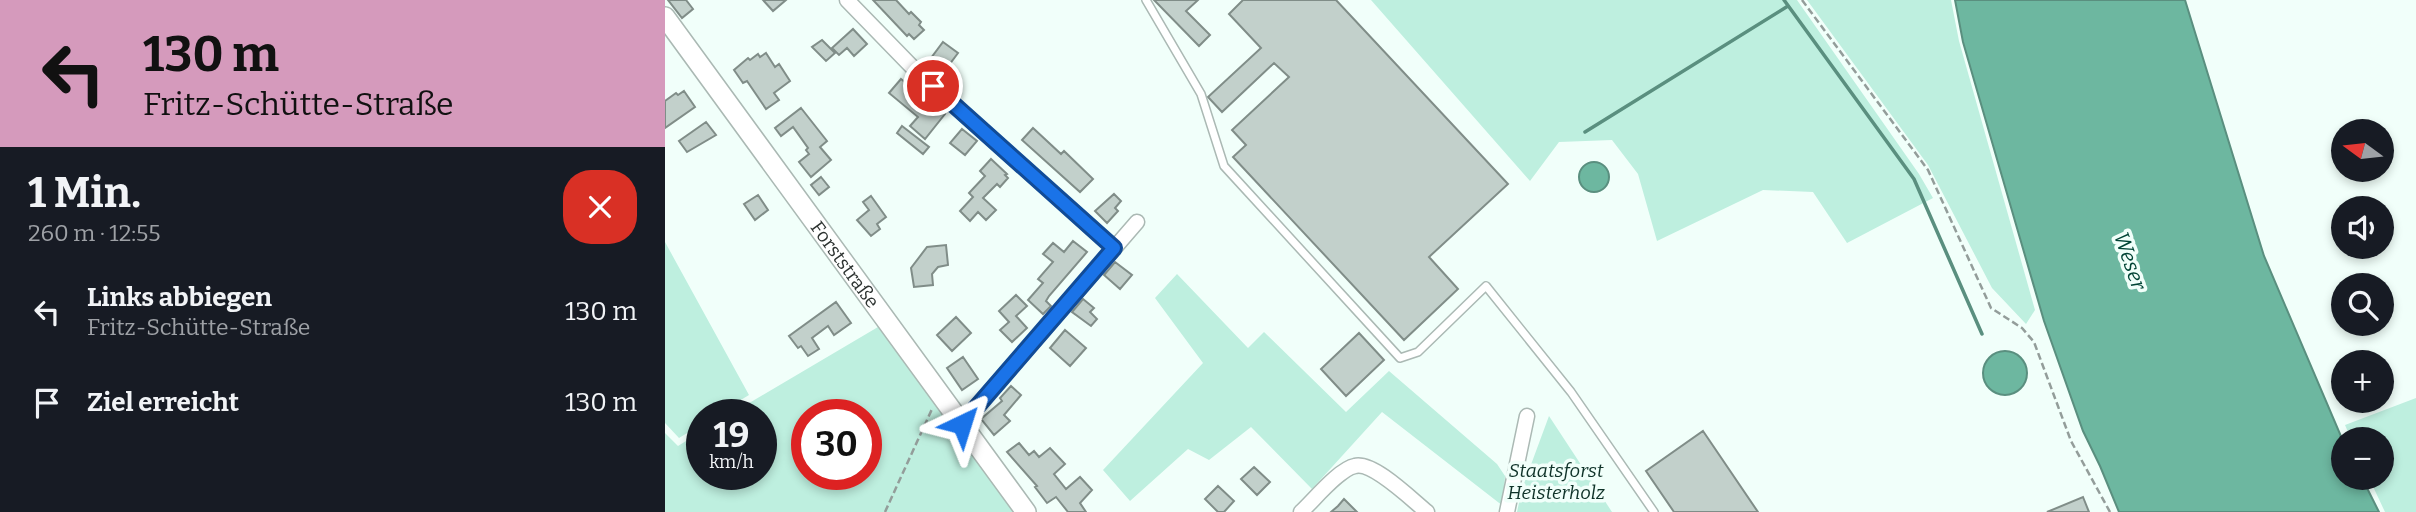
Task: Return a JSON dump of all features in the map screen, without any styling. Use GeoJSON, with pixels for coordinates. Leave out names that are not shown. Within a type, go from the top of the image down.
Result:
{"type":"FeatureCollection","features":[{"type":"Feature","properties":{"kind":"street"},"geometry":{"type":"LineString","coordinates":[[846,0],[916,71],[1114,248]]}},
{"type":"Feature","properties":{"kind":"street","name":"Forststraße"},"geometry":{"type":"LineString","coordinates":[[667,23],[1026,512]]}},
{"type":"Feature","properties":{"kind":"street"},"geometry":{"type":"LineString","coordinates":[[962,424],[1137,222]]}},
{"type":"Feature","properties":{"kind":"street"},"geometry":{"type":"LineString","coordinates":[[1507,512],[1527,416]]}},
{"type":"Feature","properties":{"kind":"street"},"geometry":{"type":"LineString","coordinates":[[1301,512],[1344,471],[1356,465],[1378,473],[1427,512]]}},
{"type":"Feature","properties":{"kind":"lane"},"geometry":{"type":"LineString","coordinates":[[1146,0],[1201,94],[1224,166],[1400,358],[1418,352],[1486,286],[1571,392],[1654,512]]}},
{"type":"Feature","properties":{"kind":"path"},"geometry":{"type":"LineString","coordinates":[[1803,0],[1927,170],[1991,308],[2022,328],[2034,341],[2071,441],[2110,512]]}},
{"type":"Feature","properties":{"kind":"path"},"geometry":{"type":"LineString","coordinates":[[885,512],[940,394]]}},
{"type":"Feature","properties":{"kind":"green space"},"geometry":{"type":"Polygon","coordinates":[[[1371,0],[1797,0],[1933,198],[1847,243],[1813,192],[1763,190],[1657,241],[1638,174],[1612,140],[1559,142],[1530,181],[1371,0]]]}},
{"type":"Feature","properties":{"kind":"green space"},"geometry":{"type":"Polygon","coordinates":[[[1807,0],[1951,0],[1959,41],[2035,310],[2026,324],[1992,288],[1928,165],[1807,0]]]}},
{"type":"Feature","properties":{"kind":"green space"},"geometry":{"type":"Polygon","coordinates":[[[665,242],[749,395],[742,399],[686,399],[686,434],[679,438],[665,423],[665,242]]]}},
{"type":"Feature","properties":{"kind":"green space"},"geometry":{"type":"Polygon","coordinates":[[[1177,274],[1248,348],[1264,332],[1346,412],[1389,371],[1497,464],[1505,476],[1503,506],[1382,412],[1312,489],[1251,427],[1209,460],[1188,449],[1130,501],[1103,470],[1203,363],[1155,298],[1177,274]]]}},
{"type":"Feature","properties":{"kind":"green space"},"geometry":{"type":"Polygon","coordinates":[[[878,327],[1015,512],[665,512],[665,433],[678,446],[686,441],[686,490],[777,490],[777,399],[756,399],[878,327]]]}},
{"type":"Feature","properties":{"kind":"green space"},"geometry":{"type":"Polygon","coordinates":[[[2416,398],[2416,512],[2385,512],[2375,490],[2394,490],[2394,427],[2345,425],[2377,413],[2394,413],[2394,406],[2416,398]]]}},
{"type":"Feature","properties":{"kind":"green space","name":"Staatsforst Heisterholz"},"geometry":{"type":"Polygon","coordinates":[[[1549,416],[1612,512],[1517,512],[1522,489],[1549,416]]]}},
{"type":"Feature","properties":{"kind":"water","name":"Weser"},"geometry":{"type":"Polygon","coordinates":[[[1955,0],[2185,0],[2264,256],[2337,427],[2331,427],[2331,490],[2368,490],[2379,512],[2119,512],[2083,431],[2044,321],[1963,42],[1955,0]]]}},
{"type":"Feature","properties":{"kind":"water"},"geometry":{"type":"Polygon","coordinates":[[[1594,162],[1605,166],[1609,177],[1605,188],[1594,192],[1583,188],[1579,177],[1583,166],[1594,162]]]}},
{"type":"Feature","properties":{"kind":"water"},"geometry":{"type":"Polygon","coordinates":[[[2005,351],[2014,352],[2021,357],[2026,364],[2026,382],[2021,389],[2014,394],[2005,395],[1996,394],[1989,389],[1984,382],[1983,373],[1984,364],[1989,357],[1996,352],[2005,351]]]}},
{"type":"Feature","properties":{"kind":"building"},"geometry":{"type":"Polygon","coordinates":[[[668,0],[686,0],[693,9],[682,18],[668,0]]]}},
{"type":"Feature","properties":{"kind":"building"},"geometry":{"type":"Polygon","coordinates":[[[763,0],[786,0],[773,11],[763,0]]]}},
{"type":"Feature","properties":{"kind":"building"},"geometry":{"type":"Polygon","coordinates":[[[873,0],[896,0],[921,22],[919,25],[924,30],[914,39],[909,34],[907,36],[873,0]]]}},
{"type":"Feature","properties":{"kind":"building"},"geometry":{"type":"Polygon","coordinates":[[[1154,0],[1198,0],[1186,11],[1210,35],[1199,46],[1154,0]]]}},
{"type":"Feature","properties":{"kind":"building"},"geometry":{"type":"Polygon","coordinates":[[[1243,0],[1336,0],[1508,184],[1429,257],[1458,289],[1404,340],[1233,157],[1246,145],[1232,130],[1289,77],[1274,63],[1222,112],[1208,97],[1261,48],[1229,14],[1243,0]]]}},
{"type":"Feature","properties":{"kind":"building"},"geometry":{"type":"Polygon","coordinates":[[[853,29],[867,44],[854,56],[847,48],[839,55],[832,48],[853,29]]]}},
{"type":"Feature","properties":{"kind":"building"},"geometry":{"type":"Polygon","coordinates":[[[822,40],[835,53],[826,61],[812,47],[822,40]]]}},
{"type":"Feature","properties":{"kind":"building"},"geometry":{"type":"Polygon","coordinates":[[[943,42],[958,53],[946,69],[931,58],[943,42]]]}},
{"type":"Feature","properties":{"kind":"building"},"geometry":{"type":"Polygon","coordinates":[[[766,53],[775,67],[779,64],[790,81],[774,93],[779,100],[766,109],[747,81],[743,83],[734,70],[748,58],[750,60],[758,54],[760,57],[766,53]]]}},
{"type":"Feature","properties":{"kind":"building"},"geometry":{"type":"Polygon","coordinates":[[[901,79],[945,114],[925,139],[910,126],[918,117],[889,93],[901,79]]]}},
{"type":"Feature","properties":{"kind":"building"},"geometry":{"type":"Polygon","coordinates":[[[684,91],[695,107],[665,128],[665,101],[684,91]]]}},
{"type":"Feature","properties":{"kind":"building"},"geometry":{"type":"Polygon","coordinates":[[[801,108],[827,141],[820,147],[831,160],[811,177],[799,162],[809,154],[806,150],[808,148],[793,127],[781,136],[775,128],[801,108]]]}},
{"type":"Feature","properties":{"kind":"building"},"geometry":{"type":"Polygon","coordinates":[[[706,122],[716,135],[687,152],[679,141],[706,122]]]}},
{"type":"Feature","properties":{"kind":"building"},"geometry":{"type":"Polygon","coordinates":[[[902,126],[929,147],[923,154],[897,133],[902,126]]]}},
{"type":"Feature","properties":{"kind":"building"},"geometry":{"type":"Polygon","coordinates":[[[1033,128],[1061,154],[1064,151],[1093,179],[1080,192],[1022,140],[1033,128]]]}},
{"type":"Feature","properties":{"kind":"building"},"geometry":{"type":"Polygon","coordinates":[[[962,129],[977,141],[965,155],[950,143],[962,129]]]}},
{"type":"Feature","properties":{"kind":"building"},"geometry":{"type":"Polygon","coordinates":[[[991,159],[1008,178],[1000,187],[997,184],[983,198],[996,210],[986,220],[978,212],[970,221],[960,211],[973,197],[969,193],[985,176],[980,171],[991,159]]]}},
{"type":"Feature","properties":{"kind":"building"},"geometry":{"type":"Polygon","coordinates":[[[821,177],[829,187],[819,195],[811,185],[821,177]]]}},
{"type":"Feature","properties":{"kind":"building"},"geometry":{"type":"Polygon","coordinates":[[[1114,194],[1121,201],[1115,208],[1118,211],[1107,223],[1095,211],[1114,194]]]}},
{"type":"Feature","properties":{"kind":"building"},"geometry":{"type":"Polygon","coordinates":[[[758,195],[768,210],[755,220],[744,204],[758,195]]]}},
{"type":"Feature","properties":{"kind":"building"},"geometry":{"type":"Polygon","coordinates":[[[871,196],[886,217],[877,224],[880,229],[871,236],[857,220],[869,210],[863,202],[871,196]]]}},
{"type":"Feature","properties":{"kind":"building"},"geometry":{"type":"Polygon","coordinates":[[[1073,241],[1087,252],[1049,296],[1046,301],[1051,306],[1043,314],[1028,300],[1043,283],[1038,279],[1053,262],[1043,254],[1053,243],[1064,252],[1073,241]]]}},
{"type":"Feature","properties":{"kind":"building"},"geometry":{"type":"Polygon","coordinates":[[[946,245],[948,265],[938,267],[932,274],[933,285],[914,287],[911,268],[927,247],[946,245]]]}},
{"type":"Feature","properties":{"kind":"building"},"geometry":{"type":"Polygon","coordinates":[[[1115,262],[1132,275],[1120,289],[1104,275],[1115,262]]]}},
{"type":"Feature","properties":{"kind":"building"},"geometry":{"type":"Polygon","coordinates":[[[1016,295],[1027,306],[1016,316],[1027,328],[1012,342],[1000,330],[1009,322],[999,311],[1016,295]]]}},
{"type":"Feature","properties":{"kind":"building"},"geometry":{"type":"Polygon","coordinates":[[[1083,299],[1094,308],[1090,312],[1097,319],[1091,326],[1072,312],[1083,299]]]}},
{"type":"Feature","properties":{"kind":"building"},"geometry":{"type":"Polygon","coordinates":[[[836,302],[851,323],[834,335],[828,326],[812,338],[819,349],[808,356],[789,336],[836,302]]]}},
{"type":"Feature","properties":{"kind":"building"},"geometry":{"type":"Polygon","coordinates":[[[956,317],[971,333],[952,351],[937,335],[956,317]]]}},
{"type":"Feature","properties":{"kind":"building"},"geometry":{"type":"Polygon","coordinates":[[[1065,330],[1086,348],[1070,366],[1050,348],[1065,330]]]}},
{"type":"Feature","properties":{"kind":"building"},"geometry":{"type":"Polygon","coordinates":[[[1359,333],[1384,360],[1346,396],[1321,369],[1359,333]]]}},
{"type":"Feature","properties":{"kind":"building"},"geometry":{"type":"Polygon","coordinates":[[[963,357],[978,379],[962,390],[947,368],[963,357]]]}},
{"type":"Feature","properties":{"kind":"building"},"geometry":{"type":"Polygon","coordinates":[[[1011,386],[1021,395],[1004,415],[1010,421],[994,435],[981,419],[1002,401],[1000,398],[1011,386]]]}},
{"type":"Feature","properties":{"kind":"building"},"geometry":{"type":"Polygon","coordinates":[[[1703,431],[1758,512],[1674,512],[1646,471],[1703,431]]]}},
{"type":"Feature","properties":{"kind":"building"},"geometry":{"type":"Polygon","coordinates":[[[1019,443],[1029,455],[1034,451],[1039,457],[1050,448],[1065,464],[1054,474],[1066,489],[1080,477],[1092,490],[1080,503],[1086,512],[1068,512],[1056,497],[1047,503],[1035,487],[1037,486],[1007,452],[1019,443]]]}},
{"type":"Feature","properties":{"kind":"building"},"geometry":{"type":"Polygon","coordinates":[[[1254,467],[1270,482],[1257,495],[1241,479],[1254,467]]]}},
{"type":"Feature","properties":{"kind":"building"},"geometry":{"type":"Polygon","coordinates":[[[1218,486],[1234,501],[1224,512],[1218,512],[1205,499],[1218,486]]]}},
{"type":"Feature","properties":{"kind":"building"},"geometry":{"type":"Polygon","coordinates":[[[2083,497],[2089,512],[2047,512],[2083,497]]]}},
{"type":"Feature","properties":{"kind":"building"},"geometry":{"type":"Polygon","coordinates":[[[1344,499],[1357,512],[1331,512],[1338,506],[1344,499]]]}},
{"type":"Feature","properties":{"kind":"waterway"},"geometry":{"type":"LineString","coordinates":[[1784,0],[1914,179],[1982,334]]}},
{"type":"Feature","properties":{"kind":"waterway"},"geometry":{"type":"LineString","coordinates":[[1585,132],[1788,6]]}},
{"type":"Feature","properties":{"kind":"route"},"geometry":{"type":"LineString","coordinates":[[933,86],[1114,248],[962,424]]}}]}
